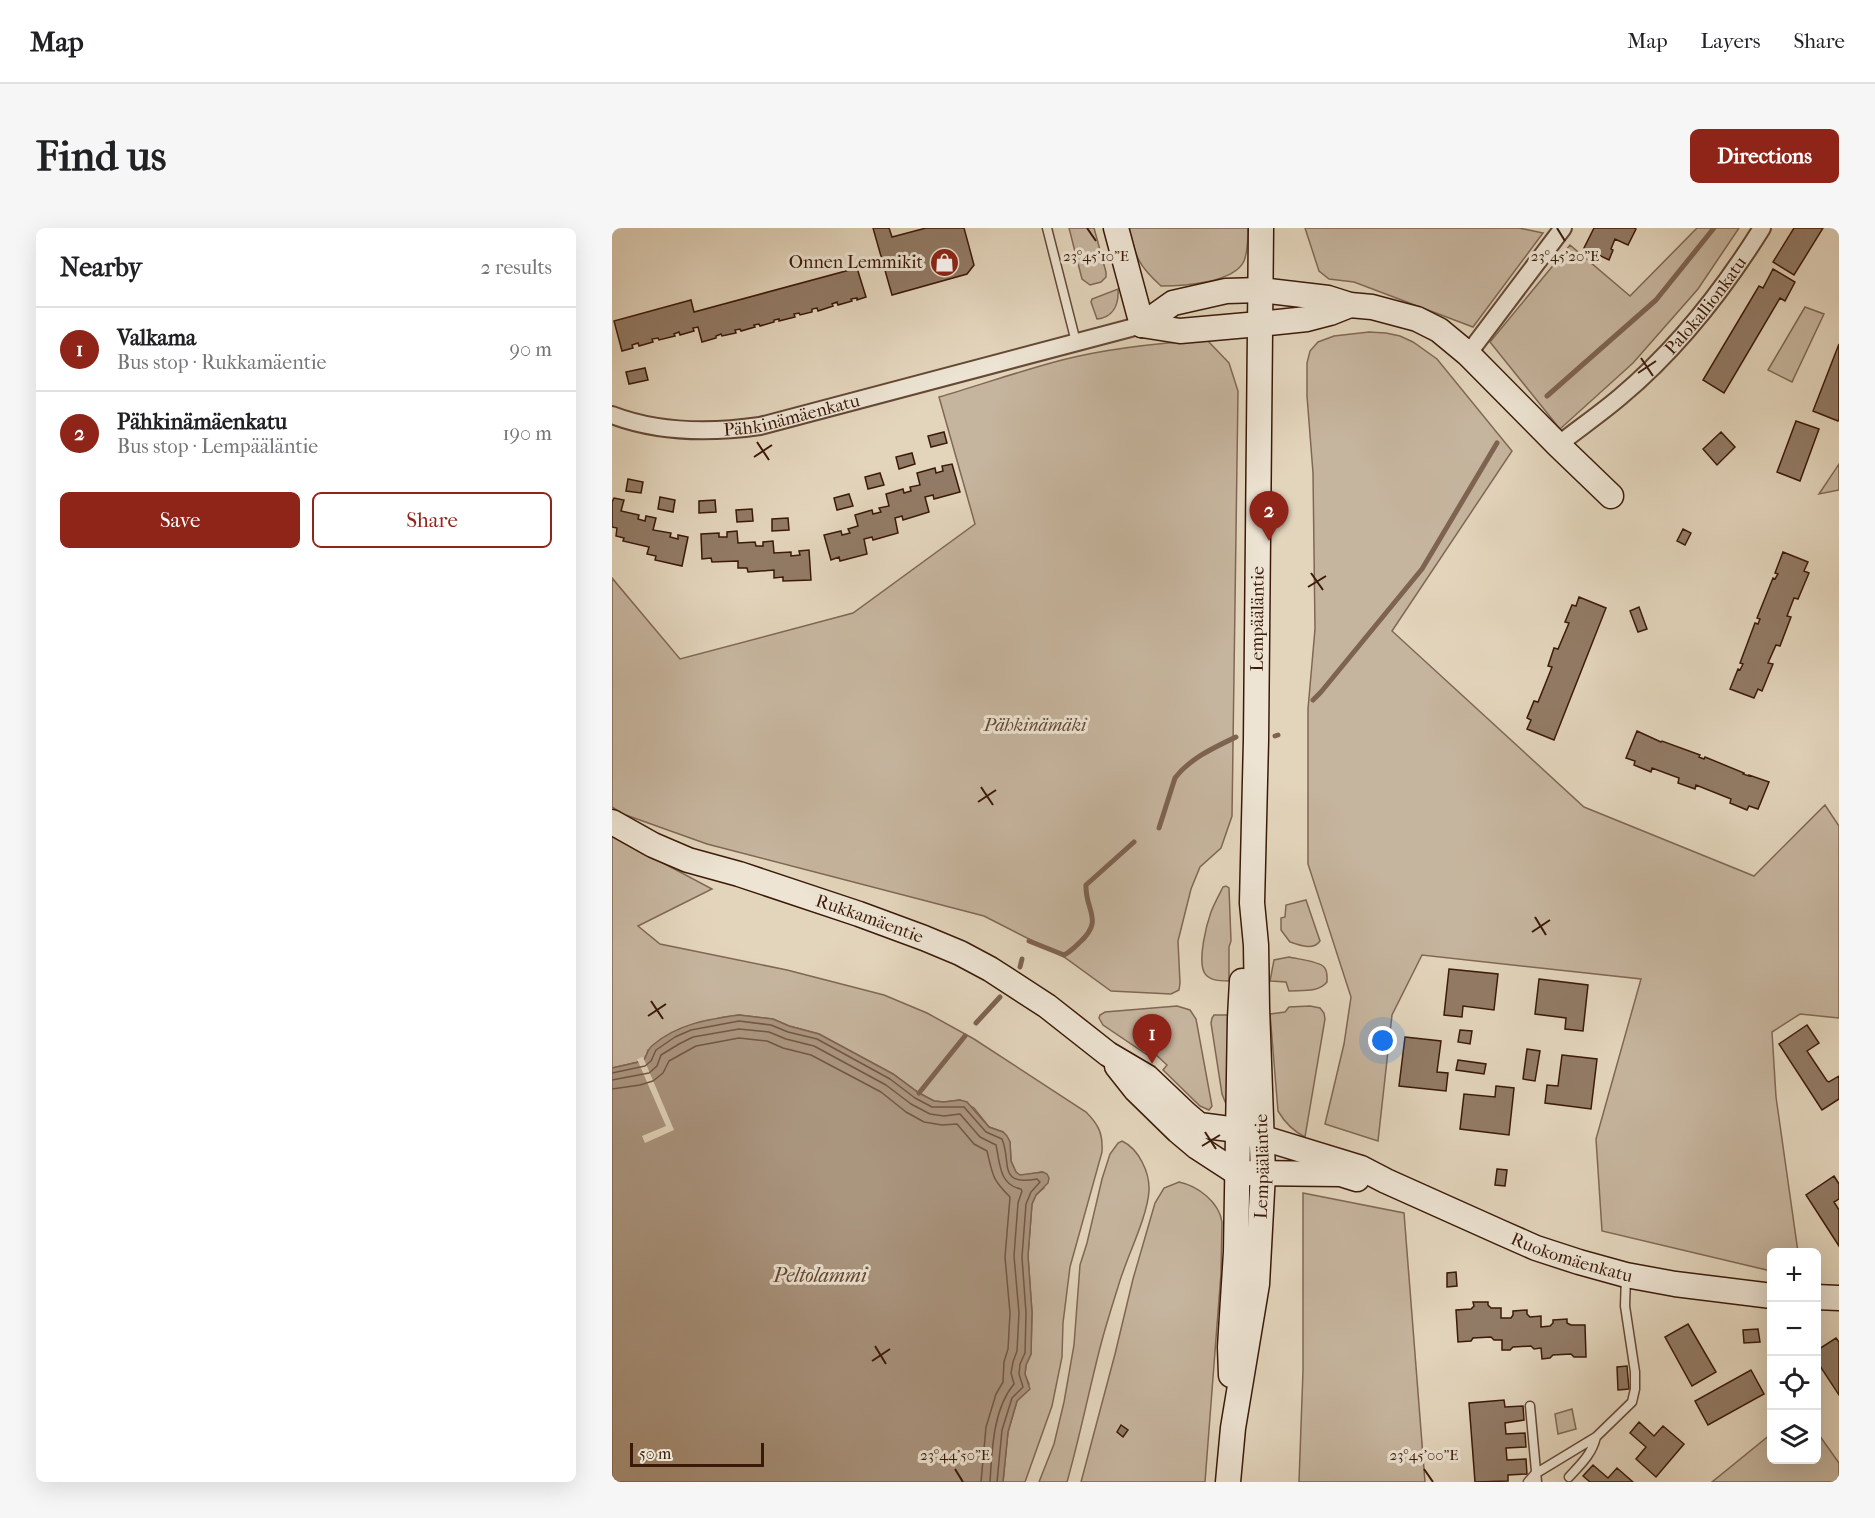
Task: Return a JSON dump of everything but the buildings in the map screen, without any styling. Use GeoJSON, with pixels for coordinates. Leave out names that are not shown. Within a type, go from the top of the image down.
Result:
{"type":"FeatureCollection","features":[{"type":"Feature","properties":{"kind":"main road"},"geometry":{"type":"LineString","coordinates":[[1116,228],[1142,325]]}},
{"type":"Feature","properties":{"kind":"main road","name":"Lempääläntie"},"geometry":{"type":"LineString","coordinates":[[1233,1428],[1230,1347],[1236,1252],[1240,1018],[1245,952],[1252,903],[1261,228]]}},
{"type":"Feature","properties":{"kind":"main road"},"geometry":{"type":"LineString","coordinates":[[1260,290],[1328,298],[1350,305],[1372,307],[1417,319],[1439,330],[1468,354],[1611,496]]}},
{"type":"Feature","properties":{"kind":"main road","name":"Pähkinämäenkatu"},"geometry":{"type":"LineString","coordinates":[[1142,325],[1173,303],[1226,291],[1260,290]]}},
{"type":"Feature","properties":{"kind":"main road"},"geometry":{"type":"LineString","coordinates":[[1259,324],[1307,319],[1350,305]]}},
{"type":"Feature","properties":{"kind":"main road","name":"Pähkinämäenkatu"},"geometry":{"type":"LineString","coordinates":[[1142,325],[1180,331],[1259,324]]}},
{"type":"Feature","properties":{"kind":"main road","name":"Rukkamäentie"},"geometry":{"type":"LineString","coordinates":[[612,822],[653,845],[688,860],[739,874],[859,914],[960,953],[990,969],[1047,1006],[1108,1054],[1147,1077],[1199,1125],[1238,1130],[1262,1137]]}},
{"type":"Feature","properties":{"kind":"main road","name":"Lempääläntie"},"geometry":{"type":"LineString","coordinates":[[1228,1482],[1233,1428],[1257,1284],[1263,1173],[1257,1019],[1257,945],[1252,903]]}},
{"type":"Feature","properties":{"kind":"main road","name":"Rukkamäentie"},"geometry":{"type":"LineString","coordinates":[[1108,1054],[1136,1090],[1171,1125],[1197,1147],[1237,1173]]}},
{"type":"Feature","properties":{"kind":"main road","name":"Ruokomäenkatu"},"geometry":{"type":"LineString","coordinates":[[1262,1137],[1361,1168],[1536,1248],[1626,1275],[1675,1284],[1767,1295]]}},
{"type":"Feature","properties":{"kind":"main road","name":"Ruokomäenkatu"},"geometry":{"type":"LineString","coordinates":[[1237,1173],[1341,1174],[1362,1181],[1386,1181]]}},
{"type":"Feature","properties":{"kind":"main road"},"geometry":{"type":"LineString","coordinates":[[1821,1297],[1839,1298]]}},
{"type":"Feature","properties":{"kind":"street"},"geometry":{"type":"LineString","coordinates":[[1468,354],[1563,228]]}},
{"type":"Feature","properties":{"kind":"street","name":"Palokallionkatu"},"geometry":{"type":"LineString","coordinates":[[1558,445],[1621,396],[1661,357],[1691,325],[1732,274],[1762,228]]}},
{"type":"Feature","properties":{"kind":"street","name":"Pähkinämäenkatu"},"geometry":{"type":"LineString","coordinates":[[612,415],[642,425],[671,429],[719,430],[760,426],[1142,325]]}},
{"type":"Feature","properties":{"kind":"lane"},"geometry":{"type":"LineString","coordinates":[[1047,228],[1076,342]]}},
{"type":"Feature","properties":{"kind":"lane"},"geometry":{"type":"LineString","coordinates":[[1528,1482],[1596,1437],[1632,1402],[1635,1372],[1625,1306],[1626,1275]]}},
{"type":"Feature","properties":{"kind":"lane"},"geometry":{"type":"LineString","coordinates":[[1530,1406],[1536,1478]]}},
{"type":"Feature","properties":{"kind":"lane"},"geometry":{"type":"LineString","coordinates":[[1569,1477],[1588,1458],[1596,1437]]}},
{"type":"Feature","properties":{"kind":"green space"},"geometry":{"type":"Polygon","coordinates":[[[1069,228],[1094,228],[1106,272],[1106,277],[1101,282],[1090,285],[1082,279],[1069,228]]]}},
{"type":"Feature","properties":{"kind":"green space"},"geometry":{"type":"Polygon","coordinates":[[[1129,228],[1248,228],[1248,241],[1244,261],[1230,274],[1207,282],[1161,286],[1139,260],[1129,228]]]}},
{"type":"Feature","properties":{"kind":"green space"},"geometry":{"type":"Polygon","coordinates":[[[1305,228],[1519,228],[1543,233],[1473,327],[1354,282],[1329,279],[1319,271],[1305,228]]]}},
{"type":"Feature","properties":{"kind":"green space"},"geometry":{"type":"Polygon","coordinates":[[[1697,228],[1739,228],[1698,289],[1633,363],[1560,429],[1490,342],[1570,245],[1630,296],[1697,228]]]}},
{"type":"Feature","properties":{"kind":"green space"},"geometry":{"type":"Polygon","coordinates":[[[1118,289],[1114,309],[1107,316],[1097,319],[1092,299],[1118,289]]]}},
{"type":"Feature","properties":{"kind":"green space"},"geometry":{"type":"Polygon","coordinates":[[[1805,307],[1824,314],[1792,382],[1768,370],[1805,307]]]}},
{"type":"Feature","properties":{"kind":"green space"},"geometry":{"type":"Polygon","coordinates":[[[1369,332],[1386,333],[1413,342],[1437,359],[1512,451],[1392,631],[1584,807],[1754,876],[1825,805],[1839,826],[1839,1018],[1800,1014],[1772,1032],[1776,1097],[1797,1248],[1767,1248],[1767,1270],[1602,1231],[1596,1139],[1641,979],[1422,955],[1392,1015],[1378,1141],[1325,1124],[1344,1044],[1351,997],[1308,864],[1308,709],[1315,629],[1313,473],[1307,363],[1310,351],[1318,342],[1334,336],[1369,332]]]}},
{"type":"Feature","properties":{"kind":"green space","name":"Pähkinämäki"},"geometry":{"type":"Polygon","coordinates":[[[1207,340],[1229,363],[1238,391],[1232,816],[1221,848],[1200,867],[1191,889],[1178,941],[1179,990],[1171,994],[1111,991],[1064,957],[984,916],[707,844],[623,814],[612,807],[612,578],[680,659],[853,613],[975,524],[939,397],[1062,360],[1098,352],[1207,340]]]}},
{"type":"Feature","properties":{"kind":"green space"},"geometry":{"type":"Polygon","coordinates":[[[1839,464],[1839,490],[1819,494],[1839,464]]]}},
{"type":"Feature","properties":{"kind":"green space"},"geometry":{"type":"Polygon","coordinates":[[[612,836],[712,889],[638,926],[660,944],[787,970],[884,995],[927,1013],[974,1039],[1086,1112],[1094,1121],[1101,1135],[1102,1152],[1070,1267],[1063,1323],[1062,1357],[1052,1406],[1025,1482],[1003,1482],[1008,1432],[1017,1401],[1029,1384],[1025,1375],[1031,1354],[1032,1313],[1028,1256],[1032,1204],[1036,1195],[1044,1188],[1042,1172],[1019,1175],[1011,1161],[1010,1142],[1003,1132],[989,1127],[974,1108],[960,1100],[934,1101],[893,1074],[819,1034],[773,1019],[739,1015],[719,1018],[648,1050],[643,1061],[612,1068],[612,836]]]}},
{"type":"Feature","properties":{"kind":"green space"},"geometry":{"type":"Polygon","coordinates":[[[1223,887],[1229,888],[1231,941],[1229,981],[1208,977],[1202,966],[1202,951],[1211,912],[1223,887]]]}},
{"type":"Feature","properties":{"kind":"green space"},"geometry":{"type":"Polygon","coordinates":[[[1306,900],[1320,941],[1310,947],[1290,942],[1281,930],[1281,918],[1285,917],[1286,905],[1306,900]]]}},
{"type":"Feature","properties":{"kind":"green space"},"geometry":{"type":"Polygon","coordinates":[[[1289,957],[1321,965],[1326,970],[1327,982],[1319,988],[1289,991],[1286,982],[1270,981],[1274,960],[1289,957]]]}},
{"type":"Feature","properties":{"kind":"green space"},"geometry":{"type":"Polygon","coordinates":[[[1177,1006],[1190,1010],[1196,1019],[1212,1106],[1209,1110],[1200,1106],[1163,1070],[1167,1065],[1153,1052],[1149,1056],[1103,1025],[1099,1018],[1105,1012],[1177,1006]]]}},
{"type":"Feature","properties":{"kind":"green space"},"geometry":{"type":"Polygon","coordinates":[[[1289,1007],[1320,1008],[1325,1019],[1305,1137],[1290,1126],[1278,1111],[1270,1014],[1285,1012],[1289,1007]]]}},
{"type":"Feature","properties":{"kind":"green space"},"geometry":{"type":"Polygon","coordinates":[[[1214,1015],[1230,1015],[1230,1100],[1226,1104],[1222,1094],[1211,1023],[1214,1015]]]}},
{"type":"Feature","properties":{"kind":"green space"},"geometry":{"type":"Polygon","coordinates":[[[1122,1141],[1134,1150],[1145,1169],[1149,1184],[1147,1202],[1105,1330],[1067,1482],[1039,1482],[1054,1444],[1064,1402],[1074,1345],[1080,1265],[1110,1154],[1122,1141]]]}},
{"type":"Feature","properties":{"kind":"green space"},"geometry":{"type":"Polygon","coordinates":[[[1179,1182],[1193,1187],[1206,1196],[1217,1208],[1222,1222],[1221,1273],[1205,1482],[1081,1482],[1155,1203],[1164,1188],[1179,1182]]]}},
{"type":"Feature","properties":{"kind":"green space"},"geometry":{"type":"Polygon","coordinates":[[[1303,1193],[1404,1213],[1425,1482],[1299,1482],[1303,1371],[1303,1193]]]}},
{"type":"Feature","properties":{"kind":"green space"},"geometry":{"type":"Polygon","coordinates":[[[1572,1409],[1576,1429],[1558,1434],[1555,1414],[1572,1409]]]}},
{"type":"Feature","properties":{"kind":"green space"},"geometry":{"type":"Polygon","coordinates":[[[1767,1437],[1767,1464],[1821,1464],[1821,1438],[1839,1463],[1839,1482],[1712,1482],[1767,1437]]]}},
{"type":"Feature","properties":{"kind":"water","name":"Peltolammi"},"geometry":{"type":"Polygon","coordinates":[[[739,1015],[773,1019],[819,1034],[893,1074],[934,1101],[967,1102],[989,1127],[1007,1136],[1010,1142],[1011,1161],[1016,1172],[1020,1175],[1043,1172],[1047,1174],[1048,1183],[1036,1195],[1032,1204],[1028,1256],[1032,1312],[1031,1354],[1025,1374],[1030,1389],[1017,1401],[1008,1432],[1003,1482],[612,1482],[612,1068],[643,1061],[651,1047],[662,1038],[683,1027],[739,1015]]]}},
{"type":"Feature","properties":{"kind":"pier"},"geometry":{"type":"Polygon","coordinates":[[[643,1057],[674,1130],[645,1143],[642,1136],[666,1126],[637,1059],[643,1057]]]}},
{"type":"Feature","properties":{"kind":"waterway"},"geometry":{"type":"LineString","coordinates":[[1547,396],[1656,300],[1714,228]]}},
{"type":"Feature","properties":{"kind":"waterway"},"geometry":{"type":"LineString","coordinates":[[1313,700],[1422,569],[1497,443]]}},
{"type":"Feature","properties":{"kind":"waterway"},"geometry":{"type":"LineString","coordinates":[[1159,828],[1175,778],[1195,759],[1236,737]]}},
{"type":"Feature","properties":{"kind":"waterway"},"geometry":{"type":"LineString","coordinates":[[1029,941],[1064,955],[1076,946],[1091,928],[1092,915],[1086,885],[1134,842]]}},
{"type":"Feature","properties":{"kind":"waterway"},"geometry":{"type":"LineString","coordinates":[[1020,967],[1022,959]]}},
{"type":"Feature","properties":{"kind":"waterway"},"geometry":{"type":"LineString","coordinates":[[976,1023],[1000,997]]}},
{"type":"Feature","properties":{"kind":"waterway"},"geometry":{"type":"LineString","coordinates":[[919,1093],[965,1036]]}},
{"type":"Feature","properties":{"kind":"place","name":"Onnen Lemmikit"},"geometry":{"type":"Point","coordinates":[944,262]}},
{"type":"Feature","properties":{"kind":"place","name":"Pähkinämäenkatu"},"geometry":{"type":"Point","coordinates":[1269,541]}},
{"type":"Feature","properties":{"kind":"place","name":"Valkama"},"geometry":{"type":"Point","coordinates":[1152,1064]}}]}
